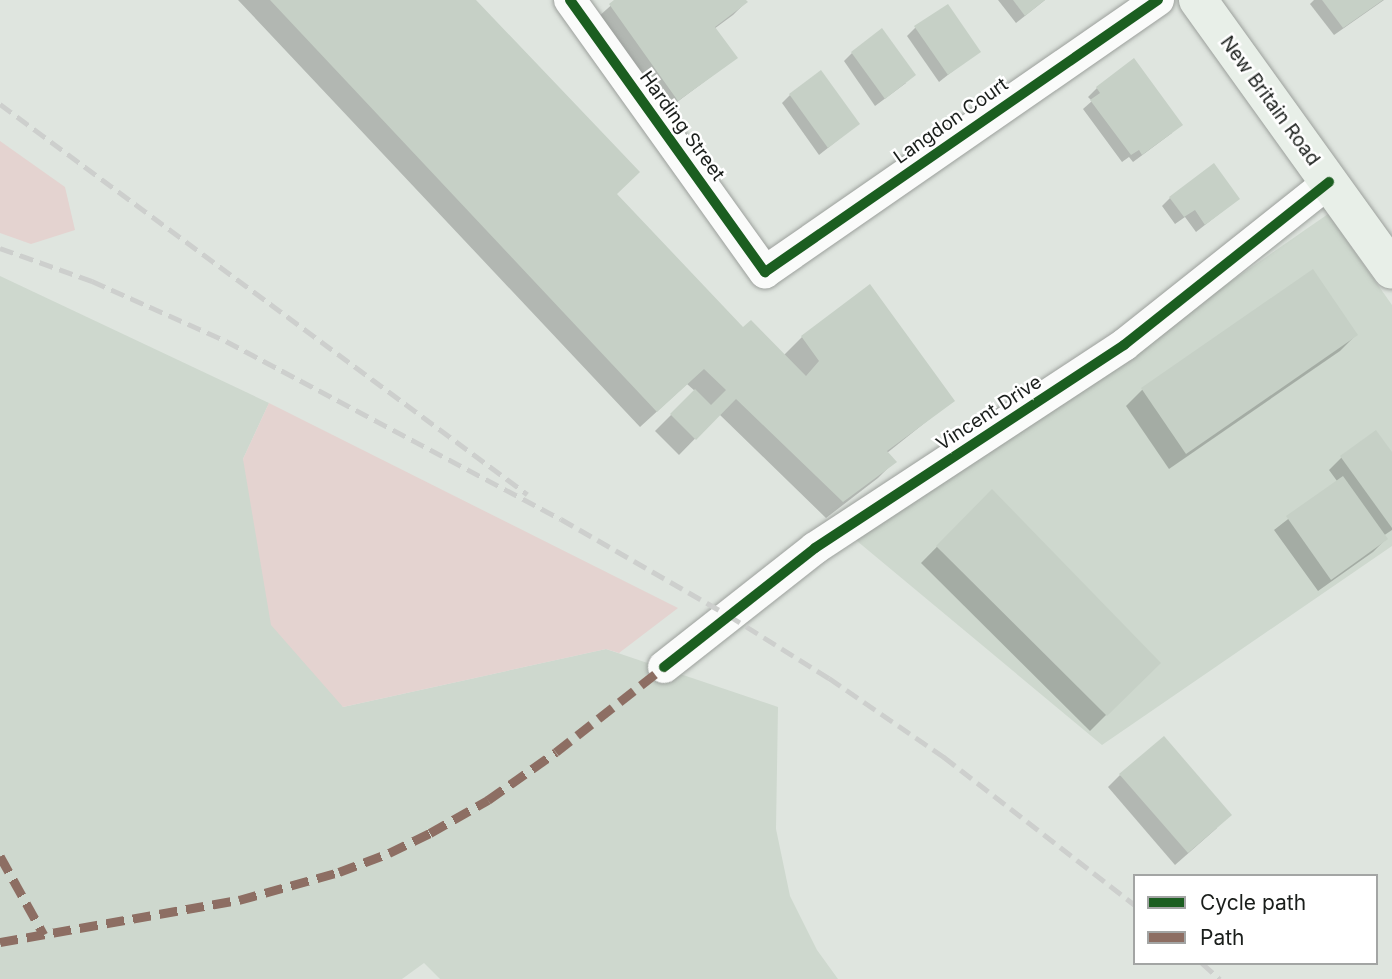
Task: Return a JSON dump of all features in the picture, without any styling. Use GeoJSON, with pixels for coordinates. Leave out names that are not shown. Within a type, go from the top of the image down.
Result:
{"type":"FeatureCollection","features":[{"type":"Feature","properties":{"kind":"main road","name":"New Britain Road"},"geometry":{"type":"LineString","coordinates":[[1198,0],[1392,270]]}},
{"type":"Feature","properties":{"kind":"street","name":"Harding Street"},"geometry":{"type":"LineString","coordinates":[[570,0],[765,272]]}},
{"type":"Feature","properties":{"kind":"street","name":"Langdon Court"},"geometry":{"type":"LineString","coordinates":[[765,272],[1158,0]]}},
{"type":"Feature","properties":{"kind":"street","name":"Vincent Drive"},"geometry":{"type":"LineString","coordinates":[[664,667],[815,548],[1124,345],[1329,182]]}},
{"type":"Feature","properties":{"kind":"shaded area"},"geometry":{"type":"Polygon","coordinates":[[[0,141],[65,187],[75,230],[31,244],[0,233],[0,141]]]}},
{"type":"Feature","properties":{"kind":"shaded area"},"geometry":{"type":"Polygon","coordinates":[[[1328,214],[1392,305],[1392,546],[1102,745],[851,536],[1121,358],[1328,214]]]}},
{"type":"Feature","properties":{"kind":"shaded area"},"geometry":{"type":"Polygon","coordinates":[[[0,276],[269,403],[243,459],[343,707],[606,649],[778,707],[776,829],[790,896],[817,950],[838,979],[440,979],[424,963],[402,979],[0,979],[0,276]]]}},
{"type":"Feature","properties":{"kind":"shaded area"},"geometry":{"type":"Polygon","coordinates":[[[269,403],[678,608],[619,653],[606,649],[343,707],[271,625],[243,459],[269,403]]]}},
{"type":"Feature","properties":{"kind":"building"},"geometry":{"type":"Polygon","coordinates":[[[270,0],[476,0],[640,172],[617,194],[743,327],[751,320],[806,376],[819,361],[801,336],[870,284],[955,401],[887,451],[897,462],[843,502],[736,399],[696,440],[670,414],[695,389],[711,405],[726,390],[704,369],[657,412],[270,0]]]}},
{"type":"Feature","properties":{"kind":"building"},"geometry":{"type":"Polygon","coordinates":[[[614,0],[746,0],[748,2],[715,27],[738,58],[678,101],[609,4],[614,0]]]}},
{"type":"Feature","properties":{"kind":"building"},"geometry":{"type":"Polygon","coordinates":[[[1013,0],[1045,0],[1025,16],[1013,0]]]}},
{"type":"Feature","properties":{"kind":"building"},"geometry":{"type":"Polygon","coordinates":[[[1322,0],[1383,0],[1343,28],[1322,0]]]}},
{"type":"Feature","properties":{"kind":"building"},"geometry":{"type":"Polygon","coordinates":[[[948,4],[981,52],[948,75],[914,26],[948,4]]]}},
{"type":"Feature","properties":{"kind":"building"},"geometry":{"type":"Polygon","coordinates":[[[882,28],[916,75],[885,99],[851,52],[882,28]]]}},
{"type":"Feature","properties":{"kind":"building"},"geometry":{"type":"Polygon","coordinates":[[[1134,58],[1183,125],[1142,155],[1139,150],[1131,155],[1090,100],[1100,93],[1096,87],[1134,58]]]}},
{"type":"Feature","properties":{"kind":"building"},"geometry":{"type":"Polygon","coordinates":[[[821,70],[860,124],[828,148],[789,94],[821,70]]]}},
{"type":"Feature","properties":{"kind":"building"},"geometry":{"type":"Polygon","coordinates":[[[1214,163],[1240,199],[1205,225],[1195,210],[1184,217],[1169,197],[1214,163]]]}},
{"type":"Feature","properties":{"kind":"building"},"geometry":{"type":"Polygon","coordinates":[[[1313,269],[1358,335],[1186,454],[1141,388],[1313,269]]]}},
{"type":"Feature","properties":{"kind":"building"},"geometry":{"type":"Polygon","coordinates":[[[1376,430],[1392,452],[1392,528],[1340,456],[1376,430]]]}},
{"type":"Feature","properties":{"kind":"building"},"geometry":{"type":"Polygon","coordinates":[[[1343,476],[1388,539],[1331,580],[1286,516],[1343,476]]]}},
{"type":"Feature","properties":{"kind":"building"},"geometry":{"type":"Polygon","coordinates":[[[992,489],[1161,663],[1107,716],[936,546],[992,489]]]}},
{"type":"Feature","properties":{"kind":"building"},"geometry":{"type":"Polygon","coordinates":[[[1164,736],[1232,815],[1188,853],[1119,774],[1164,736]]]}},
{"type":"Feature","properties":{"kind":"railway"},"geometry":{"type":"LineString","coordinates":[[0,104],[527,494]]}},
{"type":"Feature","properties":{"kind":"railway"},"geometry":{"type":"LineString","coordinates":[[0,248],[92,281],[226,341],[561,519],[728,615],[829,678],[944,757],[1133,903]]}},
{"type":"Feature","properties":{"kind":"railway"},"geometry":{"type":"LineString","coordinates":[[1204,965],[1220,979]]}},
{"type":"Feature","properties":{"kind":"marked path"},"geometry":{"type":"LineString","coordinates":[[0,942],[239,900],[339,872],[389,853],[488,800],[556,752],[664,667]]}},
{"type":"Feature","properties":{"kind":"marked path"},"geometry":{"type":"LineString","coordinates":[[0,856],[44,935]]}},
{"type":"Feature","properties":{"kind":"cycle path"},"geometry":{"type":"LineString","coordinates":[[570,0],[765,272],[1158,0]]}},
{"type":"Feature","properties":{"kind":"cycle path"},"geometry":{"type":"LineString","coordinates":[[664,667],[815,548],[1124,345],[1329,182]]}}]}
